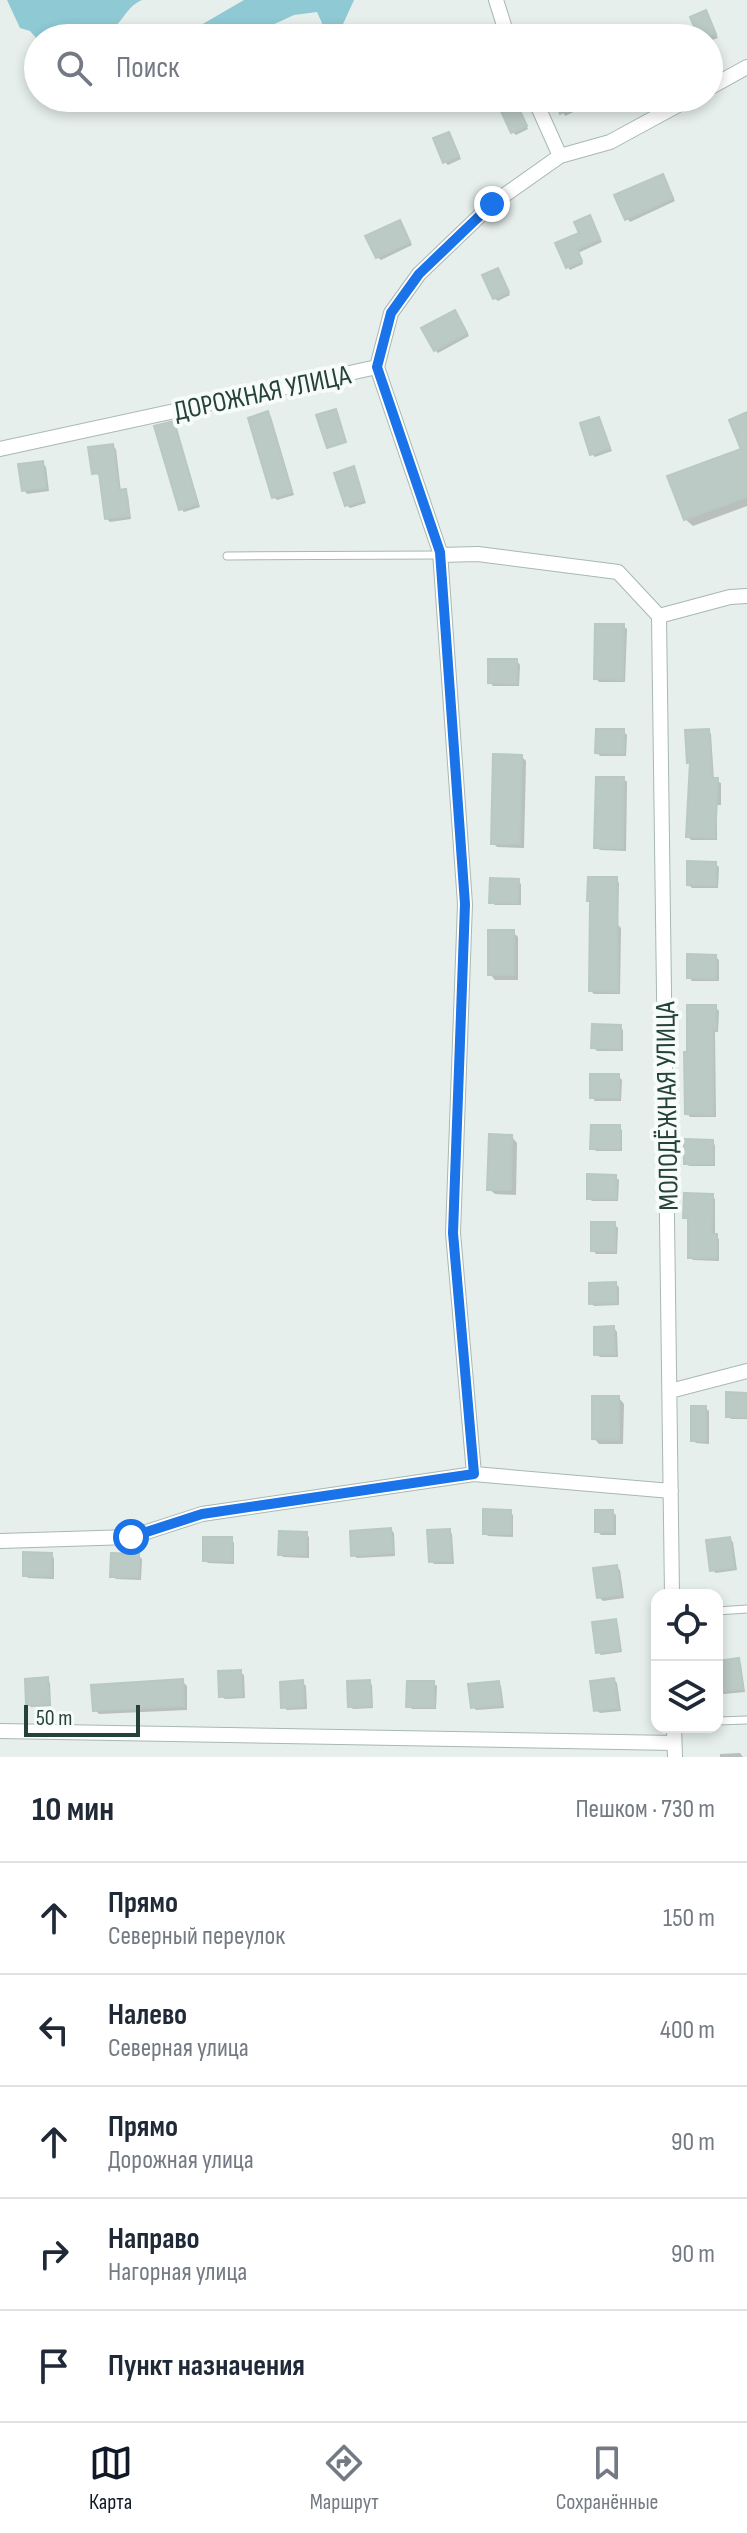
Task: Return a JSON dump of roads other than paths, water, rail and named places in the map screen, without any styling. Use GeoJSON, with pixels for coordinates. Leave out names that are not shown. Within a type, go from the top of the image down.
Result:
{"type":"FeatureCollection","features":[{"type":"Feature","properties":{"kind":"street"},"geometry":{"type":"LineString","coordinates":[[496,0],[504,24]]}},
{"type":"Feature","properties":{"kind":"street"},"geometry":{"type":"LineString","coordinates":[[723,80],[747,67]]}},
{"type":"Feature","properties":{"kind":"street"},"geometry":{"type":"LineString","coordinates":[[540,112],[560,156]]}},
{"type":"Feature","properties":{"kind":"street"},"geometry":{"type":"LineString","coordinates":[[377,367],[391,313],[419,274],[492,204],[560,156],[610,142],[665,112]]}},
{"type":"Feature","properties":{"kind":"street","name":"ДОРОЖНАЯ УЛИЦА"},"geometry":{"type":"LineString","coordinates":[[0,449],[377,367],[440,555],[465,904],[453,1233],[474,1474]]}},
{"type":"Feature","properties":{"kind":"street"},"geometry":{"type":"LineString","coordinates":[[440,555],[478,554],[618,572],[659,616],[730,597],[747,596]]}},
{"type":"Feature","properties":{"kind":"street","name":"МОЛОДЁЖНАЯ УЛИЦА"},"geometry":{"type":"LineString","coordinates":[[659,616],[672,1589]]}},
{"type":"Feature","properties":{"kind":"street"},"geometry":{"type":"LineString","coordinates":[[670,1391],[747,1371]]}},
{"type":"Feature","properties":{"kind":"street"},"geometry":{"type":"LineString","coordinates":[[0,1541],[131,1537],[202,1514],[474,1474],[671,1491]]}},
{"type":"Feature","properties":{"kind":"street"},"geometry":{"type":"LineString","coordinates":[[0,1731],[674,1750]]}},
{"type":"Feature","properties":{"kind":"lane"},"geometry":{"type":"LineString","coordinates":[[227,556],[440,555]]}},
{"type":"Feature","properties":{"kind":"lane"},"geometry":{"type":"LineString","coordinates":[[723,1611],[747,1609]]}},
{"type":"Feature","properties":{"kind":"lane"},"geometry":{"type":"LineString","coordinates":[[723,1721],[747,1720]]}},
{"type":"Feature","properties":{"kind":"water"},"geometry":{"type":"Polygon","coordinates":[[[7,0],[142,0],[118,24],[24,24],[24,29],[20,28],[7,0]]]}},
{"type":"Feature","properties":{"kind":"water"},"geometry":{"type":"Polygon","coordinates":[[[244,0],[354,0],[343,24],[321,24],[317,12],[294,15],[274,24],[203,24],[244,0]]]}}]}
